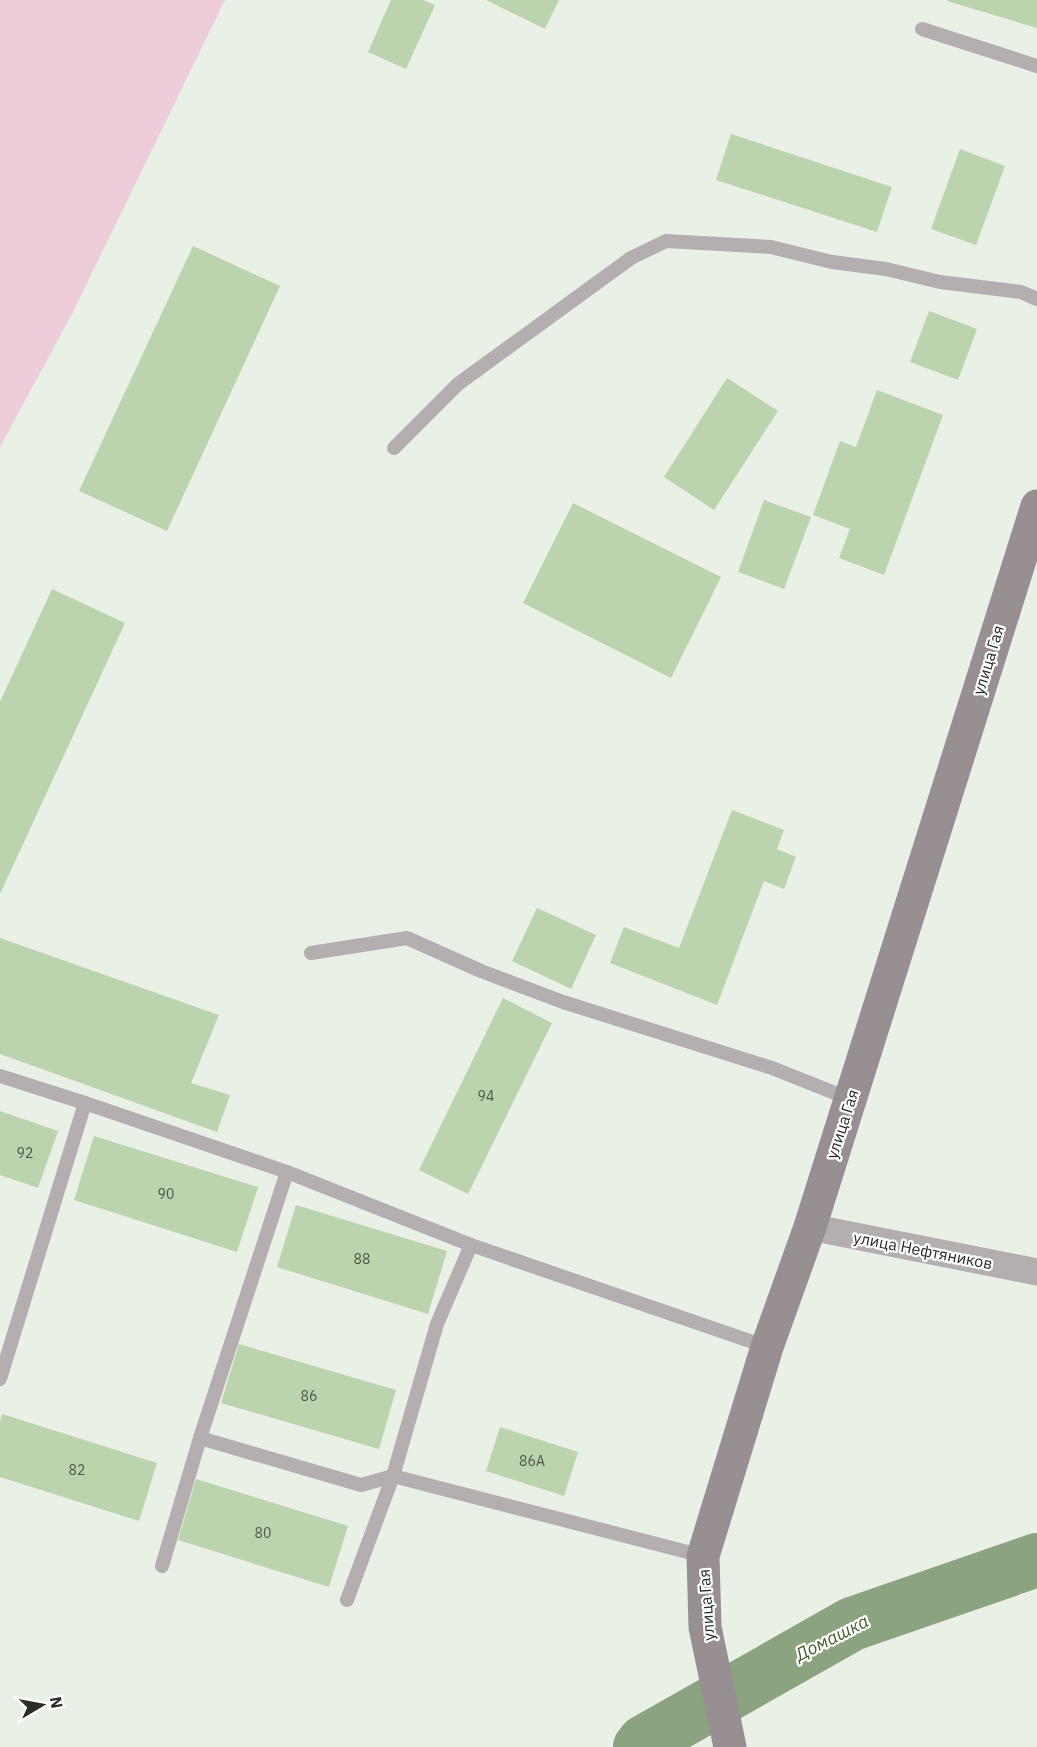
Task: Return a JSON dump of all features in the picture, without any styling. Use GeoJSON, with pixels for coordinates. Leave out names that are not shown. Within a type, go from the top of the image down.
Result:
{"type":"FeatureCollection","features":[{"type":"Feature","properties":{"kind":"main road","name":"улица Гая"},"geometry":{"type":"LineString","coordinates":[[730,1747],[705,1627],[703,1556],[767,1347],[810,1227],[1037,506]]}},
{"type":"Feature","properties":{"kind":"street","name":"улица Нефтяников"},"geometry":{"type":"LineString","coordinates":[[810,1227],[1037,1272]]}},
{"type":"Feature","properties":{"kind":"lane"},"geometry":{"type":"LineString","coordinates":[[922,29],[1037,66]]}},
{"type":"Feature","properties":{"kind":"lane"},"geometry":{"type":"LineString","coordinates":[[394,448],[458,384],[631,258],[666,241],[771,247],[832,262],[886,269],[940,282],[1021,292],[1037,299]]}},
{"type":"Feature","properties":{"kind":"lane"},"geometry":{"type":"LineString","coordinates":[[311,953],[407,938],[481,971],[563,1002],[772,1068],[850,1099]]}},
{"type":"Feature","properties":{"kind":"lane"},"geometry":{"type":"LineString","coordinates":[[0,1076],[287,1172],[471,1245],[767,1347]]}},
{"type":"Feature","properties":{"kind":"lane"},"geometry":{"type":"LineString","coordinates":[[0,1379],[85,1103]]}},
{"type":"Feature","properties":{"kind":"lane"},"geometry":{"type":"LineString","coordinates":[[162,1566],[200,1438],[287,1172]]}},
{"type":"Feature","properties":{"kind":"lane"},"geometry":{"type":"LineString","coordinates":[[346,1600],[393,1476],[436,1324],[471,1245]]}},
{"type":"Feature","properties":{"kind":"lane"},"geometry":{"type":"LineString","coordinates":[[200,1438],[361,1485],[393,1476],[703,1556]]}},
{"type":"Feature","properties":{"kind":"shaded area"},"geometry":{"type":"Polygon","coordinates":[[[0,0],[225,0],[72,314],[0,447],[0,0]]]}},
{"type":"Feature","properties":{"kind":"building"},"geometry":{"type":"Polygon","coordinates":[[[391,0],[423,0],[435,5],[406,69],[368,52],[391,0]]]}},
{"type":"Feature","properties":{"kind":"building"},"geometry":{"type":"Polygon","coordinates":[[[486,0],[559,0],[545,29],[486,0]]]}},
{"type":"Feature","properties":{"kind":"building"},"geometry":{"type":"Polygon","coordinates":[[[1037,0],[1037,28],[947,1],[1037,0]]]}},
{"type":"Feature","properties":{"kind":"building"},"geometry":{"type":"Polygon","coordinates":[[[731,134],[892,187],[877,232],[716,180],[731,134]]]}},
{"type":"Feature","properties":{"kind":"building"},"geometry":{"type":"Polygon","coordinates":[[[960,149],[1005,166],[976,245],[931,229],[960,149]]]}},
{"type":"Feature","properties":{"kind":"building"},"geometry":{"type":"Polygon","coordinates":[[[193,246],[280,286],[167,531],[79,491],[193,246]]]}},
{"type":"Feature","properties":{"kind":"building"},"geometry":{"type":"Polygon","coordinates":[[[929,311],[977,329],[958,380],[910,362],[929,311]]]}},
{"type":"Feature","properties":{"kind":"building"},"geometry":{"type":"Polygon","coordinates":[[[727,378],[778,411],[714,510],[664,477],[727,378]]]}},
{"type":"Feature","properties":{"kind":"building"},"geometry":{"type":"Polygon","coordinates":[[[877,390],[943,415],[884,575],[839,558],[850,529],[813,515],[840,441],[856,447],[877,390]]]}},
{"type":"Feature","properties":{"kind":"building"},"geometry":{"type":"Polygon","coordinates":[[[764,500],[811,517],[784,589],[738,572],[764,500]]]}},
{"type":"Feature","properties":{"kind":"building"},"geometry":{"type":"Polygon","coordinates":[[[573,503],[721,577],[671,678],[523,603],[573,503]]]}},
{"type":"Feature","properties":{"kind":"building"},"geometry":{"type":"Polygon","coordinates":[[[52,589],[125,623],[0,894],[0,702],[52,589]]]}},
{"type":"Feature","properties":{"kind":"building"},"geometry":{"type":"Polygon","coordinates":[[[732,810],[784,830],[777,849],[796,857],[784,889],[764,881],[717,1005],[610,963],[624,927],[679,948],[732,810]]]}},
{"type":"Feature","properties":{"kind":"building"},"geometry":{"type":"Polygon","coordinates":[[[537,908],[596,935],[571,989],[512,961],[537,908]]]}},
{"type":"Feature","properties":{"kind":"building"},"geometry":{"type":"Polygon","coordinates":[[[0,938],[219,1015],[191,1083],[230,1095],[217,1132],[0,1054],[0,938]]]}},
{"type":"Feature","properties":{"kind":"building"},"geometry":{"type":"Polygon","coordinates":[[[503,998],[552,1023],[468,1194],[419,1170],[503,998]]]}},
{"type":"Feature","properties":{"kind":"building"},"geometry":{"type":"Polygon","coordinates":[[[0,1111],[58,1131],[38,1188],[0,1175],[0,1111]]]}},
{"type":"Feature","properties":{"kind":"building"},"geometry":{"type":"Polygon","coordinates":[[[94,1136],[258,1187],[237,1252],[74,1200],[94,1136]]]}},
{"type":"Feature","properties":{"kind":"building"},"geometry":{"type":"Polygon","coordinates":[[[296,1205],[447,1251],[428,1314],[277,1267],[296,1205]]]}},
{"type":"Feature","properties":{"kind":"building"},"geometry":{"type":"Polygon","coordinates":[[[239,1344],[396,1390],[379,1449],[221,1403],[239,1344]]]}},
{"type":"Feature","properties":{"kind":"building"},"geometry":{"type":"Polygon","coordinates":[[[2,1414],[157,1463],[139,1521],[0,1477],[2,1414]]]}},
{"type":"Feature","properties":{"kind":"building"},"geometry":{"type":"Polygon","coordinates":[[[500,1427],[578,1452],[564,1496],[486,1471],[500,1427]]]}},
{"type":"Feature","properties":{"kind":"building"},"geometry":{"type":"Polygon","coordinates":[[[196,1479],[348,1526],[329,1587],[178,1540],[196,1479]]]}},
{"type":"Feature","properties":{"kind":"waterway","name":"Домашка"},"geometry":{"type":"LineString","coordinates":[[640,1747],[644,1742],[852,1624],[1037,1560]]}}]}
